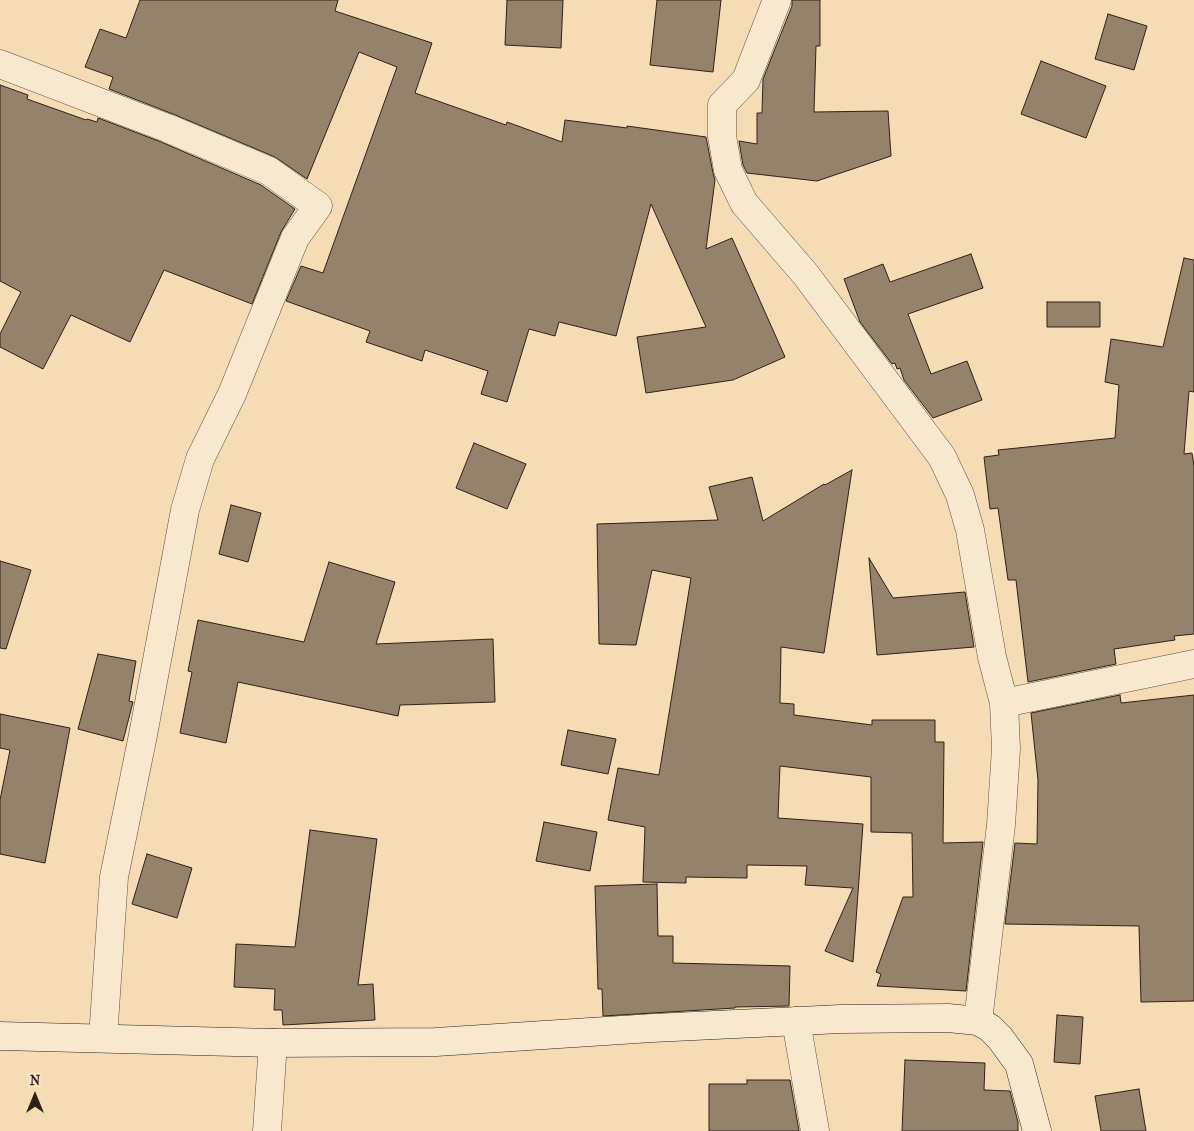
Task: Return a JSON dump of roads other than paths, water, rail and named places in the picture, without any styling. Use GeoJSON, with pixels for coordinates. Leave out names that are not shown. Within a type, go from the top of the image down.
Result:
{"type":"FeatureCollection","features":[{"type":"Feature","properties":{"kind":"street"},"geometry":{"type":"LineString","coordinates":[[777,0],[746,80],[722,105],[722,136],[728,170],[744,203],[806,275],[942,458],[960,495],[970,530],[992,658],[1004,703],[1006,749],[1002,825],[978,1021]]}},
{"type":"Feature","properties":{"kind":"street"},"geometry":{"type":"LineString","coordinates":[[0,64],[167,128],[269,171],[318,206],[295,238],[232,394],[200,458],[186,510],[114,877],[103,1038]]}},
{"type":"Feature","properties":{"kind":"street"},"geometry":{"type":"LineString","coordinates":[[1004,703],[1194,664]]}},
{"type":"Feature","properties":{"kind":"street"},"geometry":{"type":"LineString","coordinates":[[0,1036],[273,1043],[436,1042],[796,1021],[948,1018],[978,1021],[990,1028],[1000,1038],[1019,1064],[1037,1131]]}},
{"type":"Feature","properties":{"kind":"street"},"geometry":{"type":"LineString","coordinates":[[796,1021],[815,1131]]}},
{"type":"Feature","properties":{"kind":"street"},"geometry":{"type":"LineString","coordinates":[[267,1131],[273,1043]]}}]}
